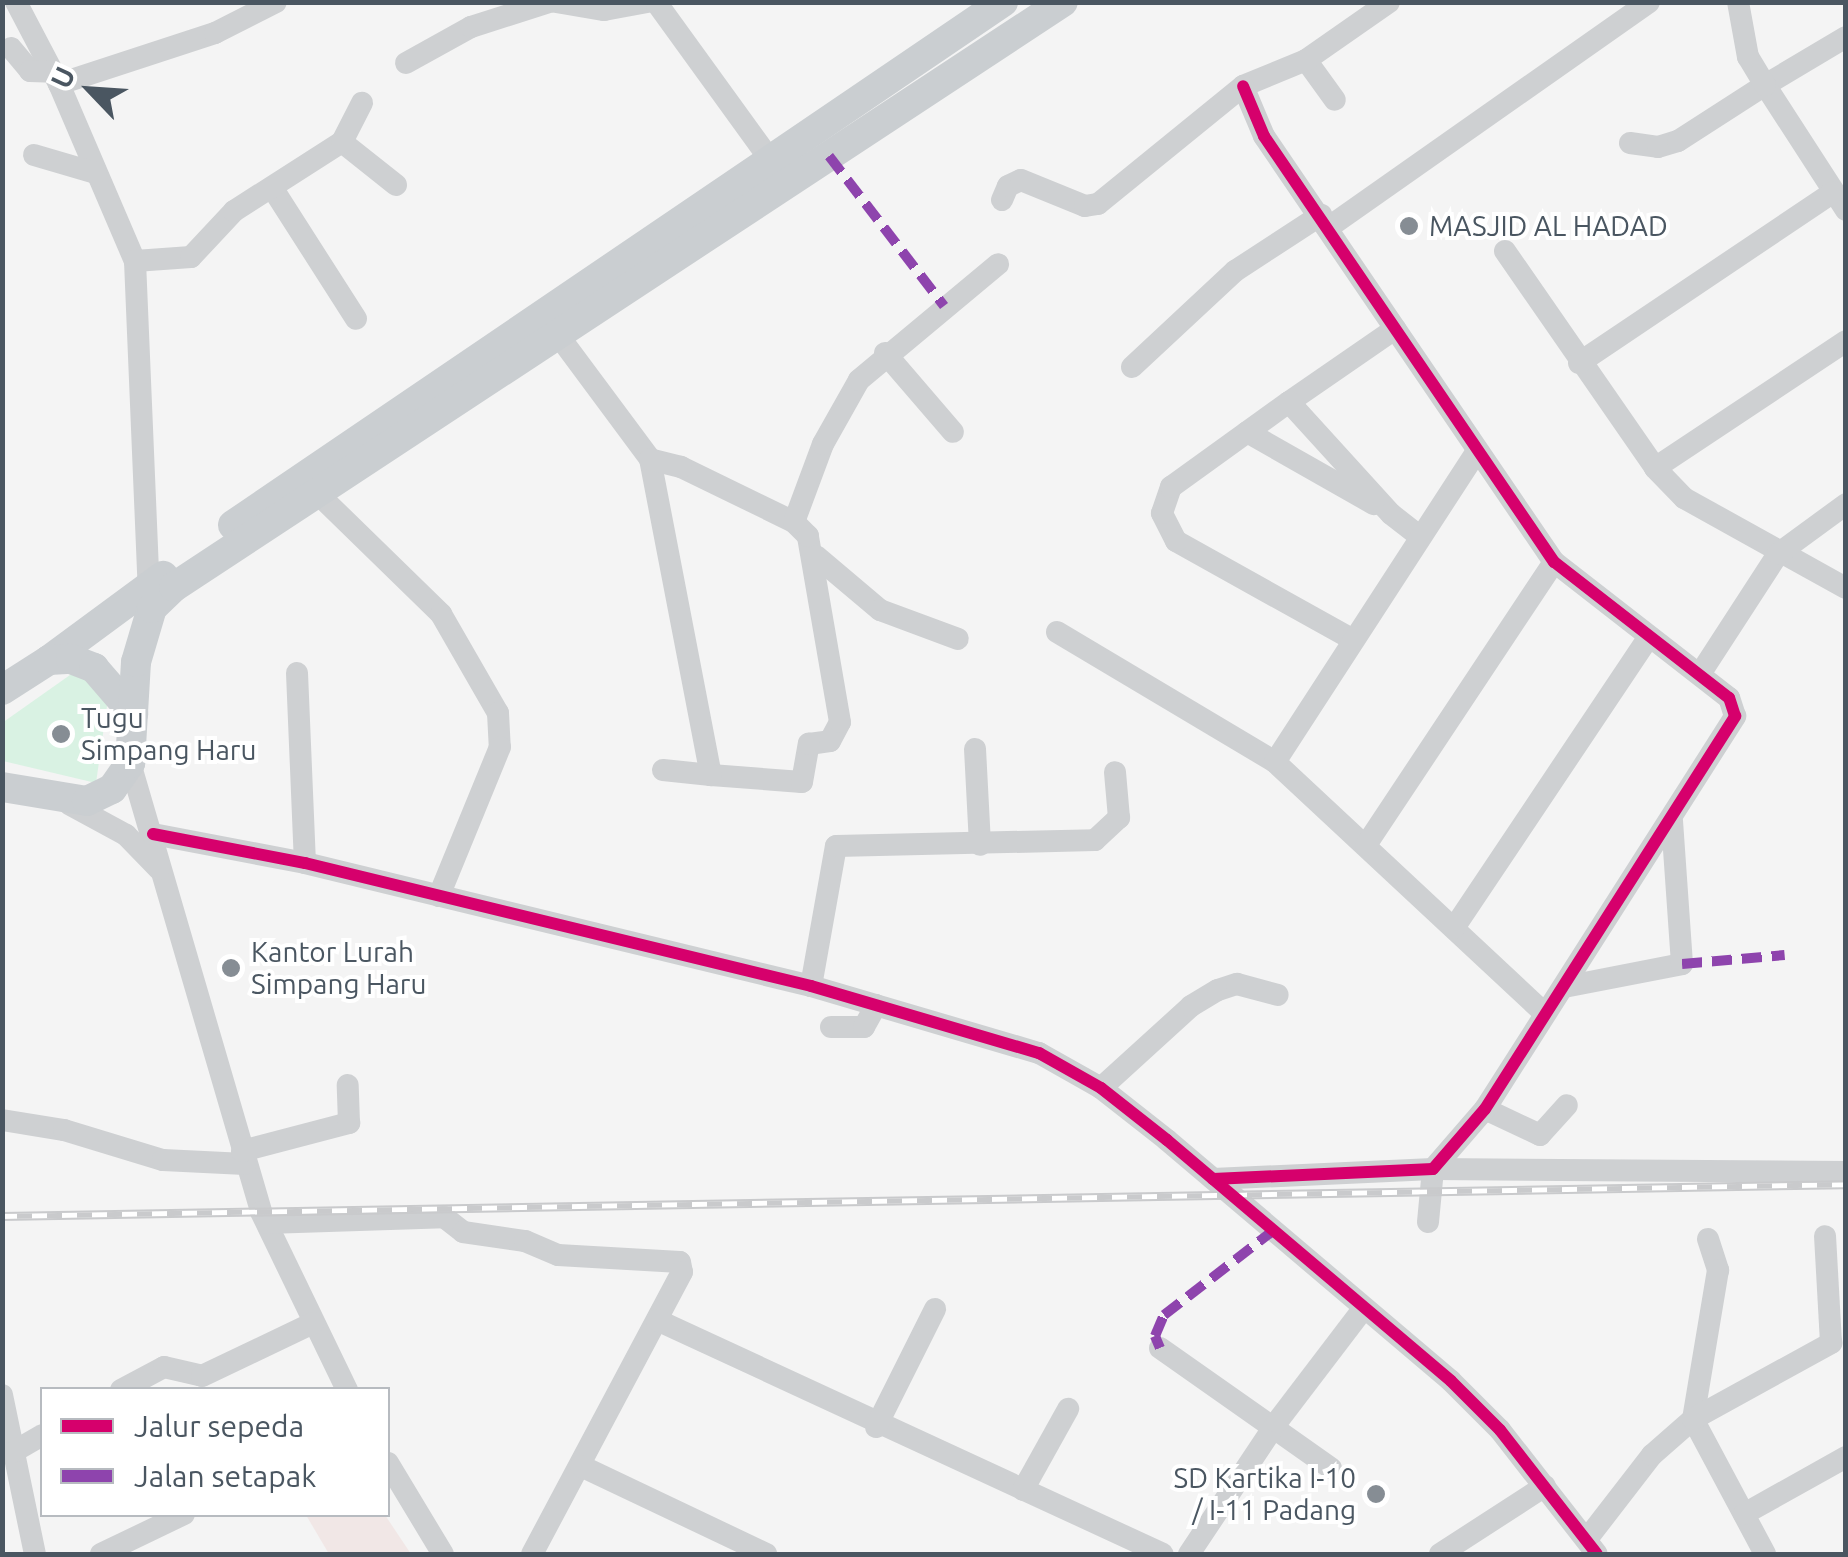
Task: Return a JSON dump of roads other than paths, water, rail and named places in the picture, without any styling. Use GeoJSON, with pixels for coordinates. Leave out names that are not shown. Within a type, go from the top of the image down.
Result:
{"type":"FeatureCollection","features":[{"type":"Feature","properties":{"kind":"main road"},"geometry":{"type":"LineString","coordinates":[[2,690],[558,335],[714,214],[772,161],[1003,2]]}},
{"type":"Feature","properties":{"kind":"main road"},"geometry":{"type":"LineString","coordinates":[[2,787],[88,802],[112,789],[130,764],[136,662],[148,599],[327,455],[1058,4]]}},
{"type":"Feature","properties":{"kind":"main road"},"geometry":{"type":"LineString","coordinates":[[49,660],[94,668],[132,713]]}},
{"type":"Feature","properties":{"kind":"street"},"geometry":{"type":"LineString","coordinates":[[16,2],[56,78],[135,261],[148,599]]}},
{"type":"Feature","properties":{"kind":"street"},"geometry":{"type":"LineString","coordinates":[[11,48],[30,71],[56,78],[215,34],[276,2]]}},
{"type":"Feature","properties":{"kind":"street"},"geometry":{"type":"LineString","coordinates":[[406,64],[471,26],[553,2],[604,10],[647,2]]}},
{"type":"Feature","properties":{"kind":"street"},"geometry":{"type":"LineString","coordinates":[[656,2],[772,161]]}},
{"type":"Feature","properties":{"kind":"street"},"geometry":{"type":"LineString","coordinates":[[1002,200],[1008,186],[1021,180],[1085,206],[1098,204],[1243,86],[1306,60],[1389,2]]}},
{"type":"Feature","properties":{"kind":"street"},"geometry":{"type":"LineString","coordinates":[[1132,367],[1234,271],[1325,221],[1649,2]]}},
{"type":"Feature","properties":{"kind":"street"},"geometry":{"type":"LineString","coordinates":[[1580,364],[1839,201],[1748,56],[1738,2]]}},
{"type":"Feature","properties":{"kind":"street"},"geometry":{"type":"LineString","coordinates":[[1630,144],[1658,147],[1678,141],[1846,37]]}},
{"type":"Feature","properties":{"kind":"street"},"geometry":{"type":"LineString","coordinates":[[1306,60],[1335,100]]}},
{"type":"Feature","properties":{"kind":"street"},"geometry":{"type":"LineString","coordinates":[[1243,86],[1264,136],[1325,221],[1476,454],[1554,562],[1647,640],[1729,698],[1735,716],[1485,1109],[1433,1168],[1428,1222]]}},
{"type":"Feature","properties":{"kind":"street"},"geometry":{"type":"LineString","coordinates":[[135,261],[183,262],[234,212],[342,142],[362,103]]}},
{"type":"Feature","properties":{"kind":"street"},"geometry":{"type":"LineString","coordinates":[[342,142],[396,185]]}},
{"type":"Feature","properties":{"kind":"street"},"geometry":{"type":"LineString","coordinates":[[34,154],[95,172]]}},
{"type":"Feature","properties":{"kind":"street"},"geometry":{"type":"LineString","coordinates":[[273,188],[356,318]]}},
{"type":"Feature","properties":{"kind":"street"},"geometry":{"type":"LineString","coordinates":[[1505,251],[1655,468],[1684,498],[1778,554],[1846,588]]}},
{"type":"Feature","properties":{"kind":"street"},"geometry":{"type":"LineString","coordinates":[[794,522],[822,444],[859,380],[885,352],[998,264]]}},
{"type":"Feature","properties":{"kind":"street"},"geometry":{"type":"LineString","coordinates":[[1350,638],[1176,541],[1164,525],[1171,487],[1394,329]]}},
{"type":"Feature","properties":{"kind":"street"},"geometry":{"type":"LineString","coordinates":[[558,335],[650,459],[711,775]]}},
{"type":"Feature","properties":{"kind":"street"},"geometry":{"type":"LineString","coordinates":[[1655,468],[1846,341]]}},
{"type":"Feature","properties":{"kind":"street"},"geometry":{"type":"LineString","coordinates":[[885,352],[953,432]]}},
{"type":"Feature","properties":{"kind":"street"},"geometry":{"type":"LineString","coordinates":[[1288,402],[1391,514]]}},
{"type":"Feature","properties":{"kind":"street"},"geometry":{"type":"LineString","coordinates":[[1247,432],[1391,514],[1418,534]]}},
{"type":"Feature","properties":{"kind":"street"},"geometry":{"type":"LineString","coordinates":[[1275,762],[1350,638],[1476,454]]}},
{"type":"Feature","properties":{"kind":"street"},"geometry":{"type":"LineString","coordinates":[[650,459],[681,466],[794,522],[814,554],[880,610],[958,640]]}},
{"type":"Feature","properties":{"kind":"street"},"geometry":{"type":"LineString","coordinates":[[316,492],[441,614],[498,713],[500,747],[439,896]]}},
{"type":"Feature","properties":{"kind":"street"},"geometry":{"type":"LineString","coordinates":[[1700,674],[1778,554],[1846,504]]}},
{"type":"Feature","properties":{"kind":"street"},"geometry":{"type":"LineString","coordinates":[[663,770],[802,782],[809,744],[830,741],[838,729],[814,554]]}},
{"type":"Feature","properties":{"kind":"street"},"geometry":{"type":"LineString","coordinates":[[1366,846],[1554,562]]}},
{"type":"Feature","properties":{"kind":"street"},"geometry":{"type":"LineString","coordinates":[[1058,632],[1275,762],[1544,1013]]}},
{"type":"Feature","properties":{"kind":"street"},"geometry":{"type":"LineString","coordinates":[[1454,928],[1647,640]]}},
{"type":"Feature","properties":{"kind":"street"},"geometry":{"type":"LineString","coordinates":[[297,673],[304,863]]}},
{"type":"Feature","properties":{"kind":"street"},"geometry":{"type":"LineString","coordinates":[[975,750],[980,845]]}},
{"type":"Feature","properties":{"kind":"street"},"geometry":{"type":"LineString","coordinates":[[130,764],[244,1158],[267,1223],[345,1387]]}},
{"type":"Feature","properties":{"kind":"street"},"geometry":{"type":"LineString","coordinates":[[811,986],[836,846],[980,845],[1102,838],[1119,818],[1115,772]]}},
{"type":"Feature","properties":{"kind":"street"},"geometry":{"type":"LineString","coordinates":[[60,800],[126,834],[162,872]]}},
{"type":"Feature","properties":{"kind":"street"},"geometry":{"type":"LineString","coordinates":[[1564,987],[1682,964],[1672,820]]}},
{"type":"Feature","properties":{"kind":"street"},"geometry":{"type":"LineString","coordinates":[[153,834],[304,863],[811,986],[1039,1052],[1101,1088],[1451,1381],[1545,1486],[1592,1547],[1652,1456],[1693,1419],[1831,1343],[1825,1236]]}},
{"type":"Feature","properties":{"kind":"street"},"geometry":{"type":"LineString","coordinates":[[1101,1088],[1191,1006],[1218,990],[1237,984],[1278,994]]}},
{"type":"Feature","properties":{"kind":"street"},"geometry":{"type":"LineString","coordinates":[[832,1027],[864,1027],[876,1005]]}},
{"type":"Feature","properties":{"kind":"street"},"geometry":{"type":"LineString","coordinates":[[2,1120],[64,1130],[163,1160],[244,1158],[350,1122],[348,1086]]}},
{"type":"Feature","properties":{"kind":"street"},"geometry":{"type":"LineString","coordinates":[[1485,1109],[1540,1134],[1567,1105]]}},
{"type":"Feature","properties":{"kind":"street"},"geometry":{"type":"LineString","coordinates":[[1214,1179],[1433,1168],[1846,1172]]}},
{"type":"Feature","properties":{"kind":"street"},"geometry":{"type":"LineString","coordinates":[[267,1223],[444,1218],[463,1232],[525,1242],[558,1255],[674,1258],[682,1272],[532,1554]]}},
{"type":"Feature","properties":{"kind":"street"},"geometry":{"type":"LineString","coordinates":[[1708,1239],[1718,1270],[1693,1419],[1765,1554]]}},
{"type":"Feature","properties":{"kind":"street"},"geometry":{"type":"LineString","coordinates":[[1190,1554],[1274,1426],[1364,1308]]}},
{"type":"Feature","properties":{"kind":"street"},"geometry":{"type":"LineString","coordinates":[[876,1427],[906,1349],[935,1310]]}},
{"type":"Feature","properties":{"kind":"street"},"geometry":{"type":"LineString","coordinates":[[657,1320],[876,1427],[1163,1554]]}},
{"type":"Feature","properties":{"kind":"street"},"geometry":{"type":"LineString","coordinates":[[127,1387],[164,1367],[188,1368],[206,1383],[313,1323]]}},
{"type":"Feature","properties":{"kind":"street"},"geometry":{"type":"LineString","coordinates":[[1160,1348],[1331,1468]]}},
{"type":"Feature","properties":{"kind":"street"},"geometry":{"type":"LineString","coordinates":[[2,1395],[34,1554]]}},
{"type":"Feature","properties":{"kind":"street"},"geometry":{"type":"LineString","coordinates":[[1023,1490],[1068,1410]]}},
{"type":"Feature","properties":{"kind":"street"},"geometry":{"type":"LineString","coordinates":[[13,1452],[40,1436]]}},
{"type":"Feature","properties":{"kind":"street"},"geometry":{"type":"LineString","coordinates":[[1744,1514],[1846,1456]]}},
{"type":"Feature","properties":{"kind":"street"},"geometry":{"type":"LineString","coordinates":[[390,1466],[444,1554]]}},
{"type":"Feature","properties":{"kind":"street"},"geometry":{"type":"LineString","coordinates":[[581,1466],[766,1554]]}},
{"type":"Feature","properties":{"kind":"street"},"geometry":{"type":"LineString","coordinates":[[1440,1554],[1545,1486]]}},
{"type":"Feature","properties":{"kind":"street"},"geometry":{"type":"LineString","coordinates":[[101,1554],[178,1517]]}},
{"type":"Feature","properties":{"kind":"railway"},"geometry":{"type":"LineString","coordinates":[[2,1216],[1846,1184]]}},
{"type":"Feature","properties":{"kind":"place","name":"MASJID AL HADAD"},"geometry":{"type":"Point","coordinates":[1409,226]}},
{"type":"Feature","properties":{"kind":"place","name":"Tugu Simpang Haru"},"geometry":{"type":"Point","coordinates":[61,734]}},
{"type":"Feature","properties":{"kind":"place","name":"Kantor Lurah Simpang Haru"},"geometry":{"type":"Point","coordinates":[231,968]}},
{"type":"Feature","properties":{"kind":"place","name":"SD Kartika I-10 / I-11 Padang"},"geometry":{"type":"Point","coordinates":[1376,1494]}}]}
